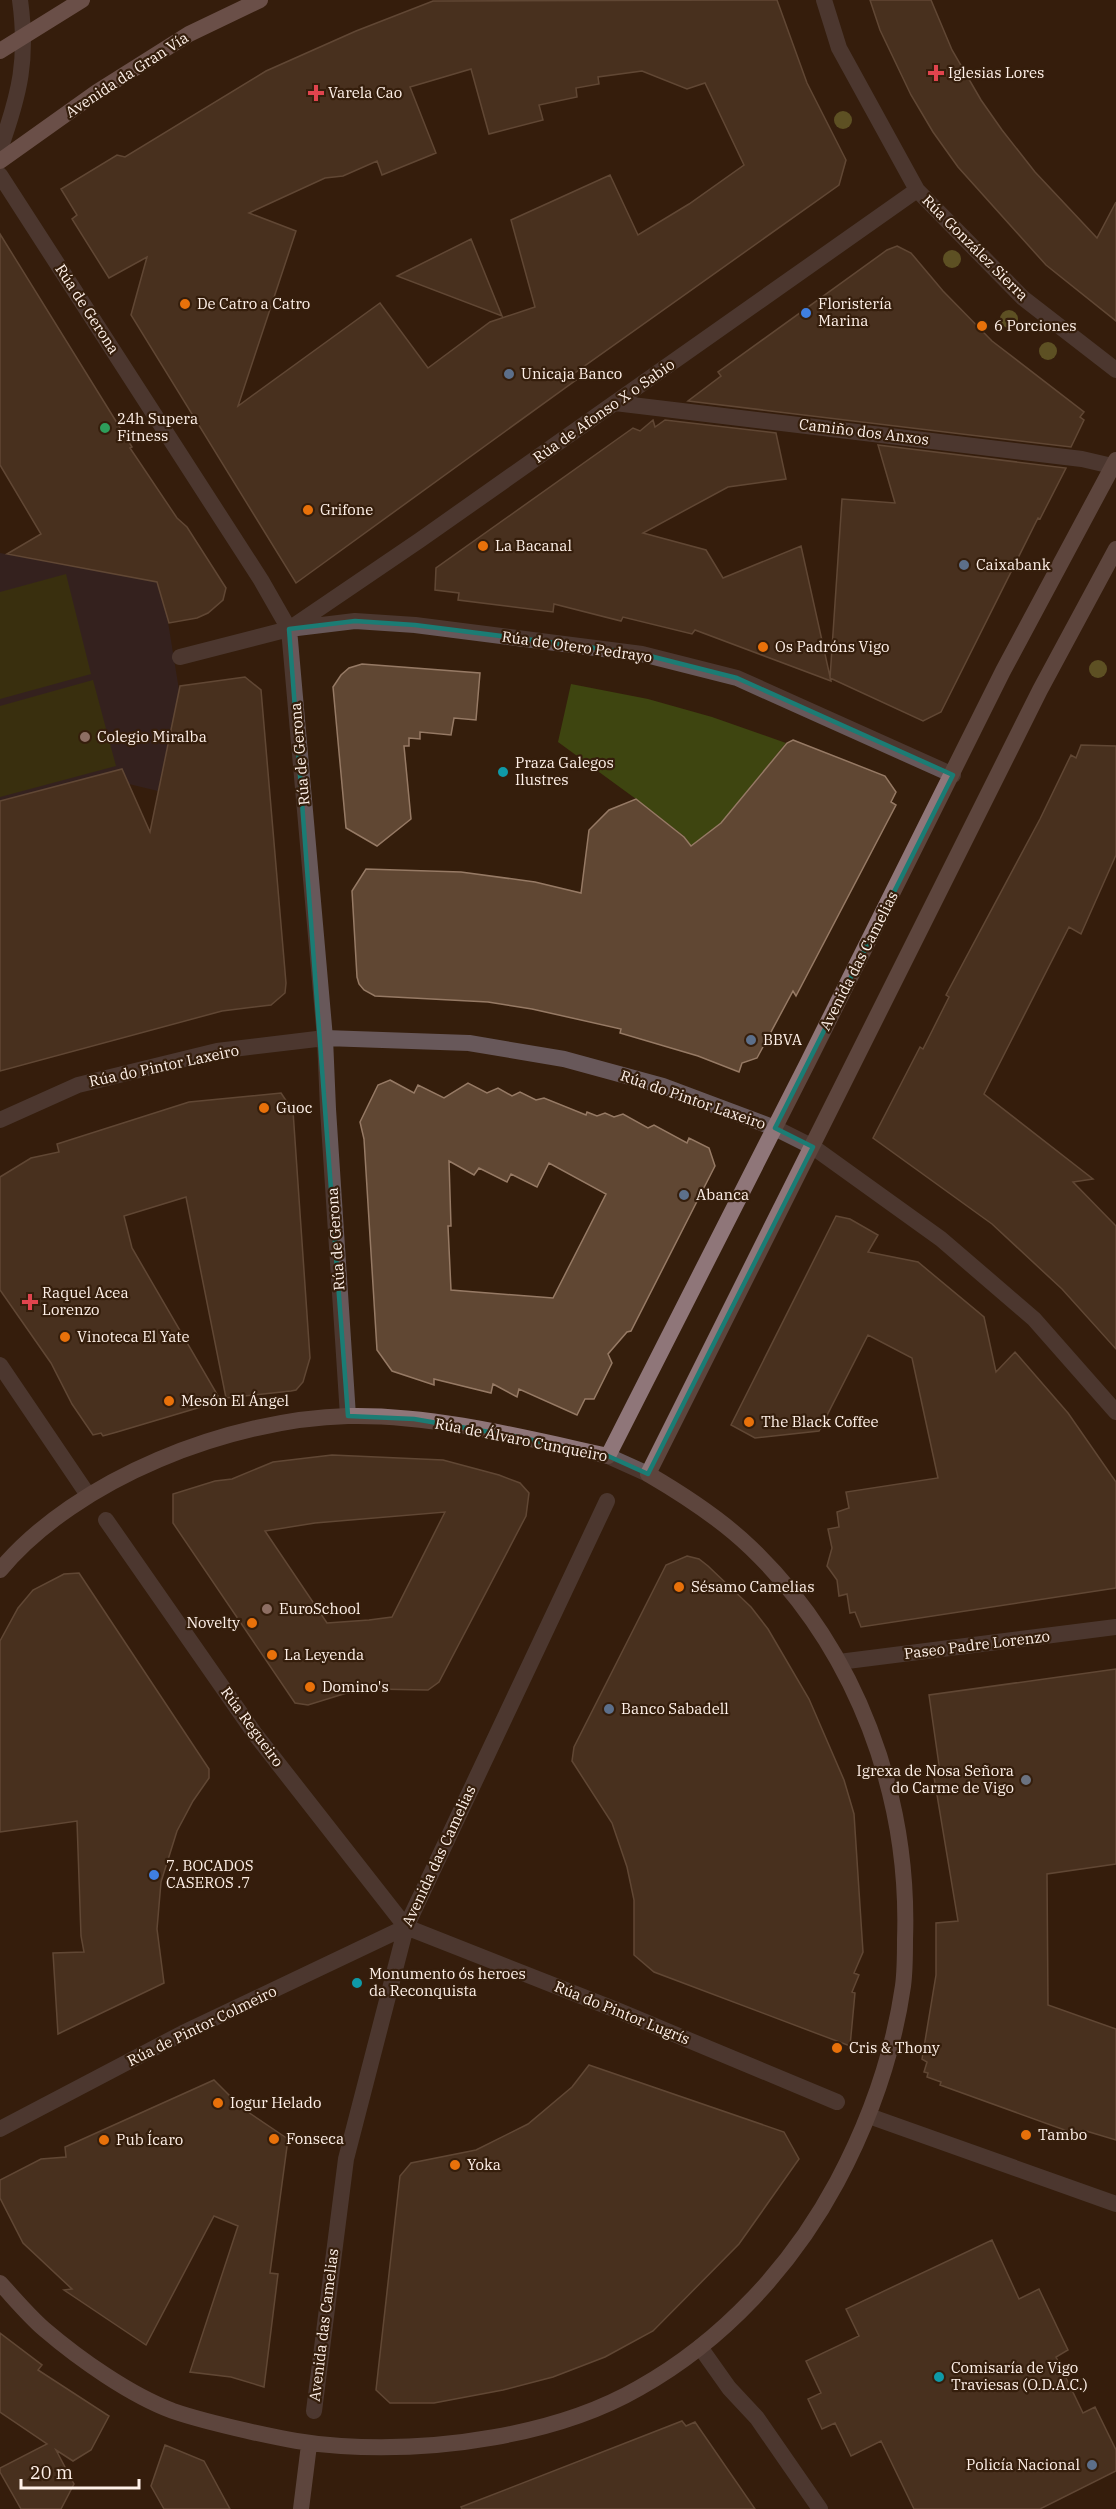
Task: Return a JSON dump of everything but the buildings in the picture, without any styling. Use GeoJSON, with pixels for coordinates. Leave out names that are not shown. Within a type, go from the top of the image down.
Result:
{"type":"FeatureCollection","features":[{"type":"Feature","properties":{"kind":"main road"},"geometry":{"type":"LineString","coordinates":[[0,51],[82,0]]}},
{"type":"Feature","properties":{"kind":"main road","name":"Avenida da Gran Vía"},"geometry":{"type":"LineString","coordinates":[[0,161],[97,92],[189,34],[260,0]]}},
{"type":"Feature","properties":{"kind":"main road","name":"Avenida das Camelias"},"geometry":{"type":"LineString","coordinates":[[608,1456],[1003,671],[1115,459]]}},
{"type":"Feature","properties":{"kind":"main road"},"geometry":{"type":"LineString","coordinates":[[648,1474],[1040,690],[1116,549]]}},
{"type":"Feature","properties":{"kind":"main road","name":"Rúa de Álvaro Cunqueiro"},"geometry":{"type":"LineString","coordinates":[[0,1570],[19,1547],[88,1495],[131,1472],[191,1446],[265,1426],[348,1416],[414,1419],[513,1436],[608,1456]]}},
{"type":"Feature","properties":{"kind":"main road","name":"Rúa de Álvaro Cunqueiro"},"geometry":{"type":"LineString","coordinates":[[0,2283],[42,2327],[74,2352],[144,2398],[172,2410],[229,2428],[309,2445],[398,2448],[453,2443],[520,2431],[582,2414],[636,2390],[700,2347],[744,2306],[786,2261],[820,2215],[869,2116],[891,2050],[904,1981],[907,1903],[902,1847],[893,1799],[876,1743],[839,1662],[812,1619],[751,1548],[714,1517],[648,1474]]}},
{"type":"Feature","properties":{"kind":"main road"},"geometry":{"type":"LineString","coordinates":[[301,2509],[309,2445]]}},
{"type":"Feature","properties":{"kind":"street"},"geometry":{"type":"LineString","coordinates":[[0,149],[20,84],[25,36],[20,0]]}},
{"type":"Feature","properties":{"kind":"street","name":"Rúa González Sierra"},"geometry":{"type":"LineString","coordinates":[[824,0],[839,48],[917,190],[1023,298],[1116,370]]}},
{"type":"Feature","properties":{"kind":"street","name":"Rúa de Gerona"},"geometry":{"type":"LineString","coordinates":[[0,175],[261,580],[289,629],[325,1038],[348,1416]]}},
{"type":"Feature","properties":{"kind":"street","name":"Rúa de Afonso X o Sabio"},"geometry":{"type":"LineString","coordinates":[[289,629],[420,540],[917,190]]}},
{"type":"Feature","properties":{"kind":"street","name":"Camiño dos Anxos"},"geometry":{"type":"LineString","coordinates":[[615,403],[1070,457],[1115,459]]}},
{"type":"Feature","properties":{"kind":"street","name":"Rúa de Otero Pedrayo"},"geometry":{"type":"LineString","coordinates":[[289,629],[355,621],[405,624],[642,654],[737,678],[952,775]]}},
{"type":"Feature","properties":{"kind":"street"},"geometry":{"type":"LineString","coordinates":[[180,657],[289,629]]}},
{"type":"Feature","properties":{"kind":"street","name":"Rúa do Pintor Laxeiro"},"geometry":{"type":"LineString","coordinates":[[0,1120],[78,1084],[217,1051],[325,1038],[469,1043],[564,1059],[663,1086],[775,1128],[813,1147],[941,1239],[1034,1319],[1116,1412]]}},
{"type":"Feature","properties":{"kind":"street"},"geometry":{"type":"LineString","coordinates":[[0,1365],[88,1495]]}},
{"type":"Feature","properties":{"kind":"street","name":"Rúa de Álvaro Cunqueiro"},"geometry":{"type":"LineString","coordinates":[[608,1456],[648,1474]]}},
{"type":"Feature","properties":{"kind":"street","name":"Avenida das Camelias"},"geometry":{"type":"LineString","coordinates":[[314,2411],[345,2159],[406,1927],[607,1501]]}},
{"type":"Feature","properties":{"kind":"street","name":"Rúa Regueiro"},"geometry":{"type":"LineString","coordinates":[[106,1520],[255,1734],[406,1927]]}},
{"type":"Feature","properties":{"kind":"street","name":"Paseo Padre Lorenzo"},"geometry":{"type":"LineString","coordinates":[[839,1662],[1116,1627]]}},
{"type":"Feature","properties":{"kind":"street","name":"Rúa do Pintor Lugrís"},"geometry":{"type":"LineString","coordinates":[[406,1927],[619,2011],[837,2102]]}},
{"type":"Feature","properties":{"kind":"street","name":"Rúa de Pintor Colmeiro"},"geometry":{"type":"LineString","coordinates":[[0,2129],[183,2033],[406,1927]]}},
{"type":"Feature","properties":{"kind":"street"},"geometry":{"type":"LineString","coordinates":[[869,2116],[1116,2204]]}},
{"type":"Feature","properties":{"kind":"street"},"geometry":{"type":"LineString","coordinates":[[700,2347],[729,2388],[757,2418],[820,2509]]}},
{"type":"Feature","properties":{"kind":"highlighted area"},"geometry":{"type":"Polygon","coordinates":[[[355,621],[415,625],[642,654],[737,678],[953,775],[775,1128],[813,1147],[648,1474],[608,1456],[513,1436],[414,1419],[348,1416],[289,629],[355,621]]]}},
{"type":"Feature","properties":{"kind":"shaded area","name":"Colegio Miralba"},"geometry":{"type":"Polygon","coordinates":[[[0,553],[157,582],[167,616],[179,690],[158,791],[129,784],[196,941],[0,991],[0,553]]]}},
{"type":"Feature","properties":{"kind":"green space"},"geometry":{"type":"Polygon","coordinates":[[[66,574],[91,674],[0,699],[0,592],[66,574]]]}},
{"type":"Feature","properties":{"kind":"green space"},"geometry":{"type":"Polygon","coordinates":[[[93,680],[116,766],[0,797],[0,706],[93,680]]]}},
{"type":"Feature","properties":{"kind":"green space"},"geometry":{"type":"Polygon","coordinates":[[[571,684],[648,699],[712,717],[786,743],[721,823],[691,846],[684,836],[558,742],[571,684]]]}},
{"type":"Feature","properties":{"kind":"place","name":"Iglesias Lores"},"geometry":{"type":"Point","coordinates":[936,73]}},
{"type":"Feature","properties":{"kind":"place","name":"Varela Cao"},"geometry":{"type":"Point","coordinates":[316,93]}},
{"type":"Feature","properties":{"kind":"place","name":"De Catro a Catro"},"geometry":{"type":"Point","coordinates":[185,304]}},
{"type":"Feature","properties":{"kind":"place","name":"Floristería Marina"},"geometry":{"type":"Point","coordinates":[806,313]}},
{"type":"Feature","properties":{"kind":"place","name":"6 Porciones"},"geometry":{"type":"Point","coordinates":[982,326]}},
{"type":"Feature","properties":{"kind":"place","name":"Unicaja Banco"},"geometry":{"type":"Point","coordinates":[509,374]}},
{"type":"Feature","properties":{"kind":"place","name":"24h Supera Fitness"},"geometry":{"type":"Point","coordinates":[105,428]}},
{"type":"Feature","properties":{"kind":"place","name":"Grifone"},"geometry":{"type":"Point","coordinates":[308,510]}},
{"type":"Feature","properties":{"kind":"place","name":"La Bacanal"},"geometry":{"type":"Point","coordinates":[483,546]}},
{"type":"Feature","properties":{"kind":"place","name":"Caixabank"},"geometry":{"type":"Point","coordinates":[964,565]}},
{"type":"Feature","properties":{"kind":"place","name":"Os Padróns Vigo"},"geometry":{"type":"Point","coordinates":[763,647]}},
{"type":"Feature","properties":{"kind":"place","name":"Colegio Miralba"},"geometry":{"type":"Point","coordinates":[85,737]}},
{"type":"Feature","properties":{"kind":"place","name":"Praza Galegos Ilustres"},"geometry":{"type":"Point","coordinates":[503,772]}},
{"type":"Feature","properties":{"kind":"place","name":"BBVA"},"geometry":{"type":"Point","coordinates":[751,1040]}},
{"type":"Feature","properties":{"kind":"place","name":"Guoc"},"geometry":{"type":"Point","coordinates":[264,1108]}},
{"type":"Feature","properties":{"kind":"place","name":"Abanca"},"geometry":{"type":"Point","coordinates":[684,1195]}},
{"type":"Feature","properties":{"kind":"place","name":"Raquel Acea Lorenzo"},"geometry":{"type":"Point","coordinates":[30,1302]}},
{"type":"Feature","properties":{"kind":"place","name":"Vinoteca El Yate"},"geometry":{"type":"Point","coordinates":[65,1337]}},
{"type":"Feature","properties":{"kind":"place","name":"Mesón El Ángel"},"geometry":{"type":"Point","coordinates":[169,1401]}},
{"type":"Feature","properties":{"kind":"place","name":"The Black Coffee"},"geometry":{"type":"Point","coordinates":[749,1422]}},
{"type":"Feature","properties":{"kind":"place","name":"Sésamo Camelias"},"geometry":{"type":"Point","coordinates":[679,1587]}},
{"type":"Feature","properties":{"kind":"place","name":"EuroSchool"},"geometry":{"type":"Point","coordinates":[267,1609]}},
{"type":"Feature","properties":{"kind":"place","name":"Novelty"},"geometry":{"type":"Point","coordinates":[252,1623]}},
{"type":"Feature","properties":{"kind":"place","name":"La Leyenda"},"geometry":{"type":"Point","coordinates":[272,1655]}},
{"type":"Feature","properties":{"kind":"place","name":"Domino's"},"geometry":{"type":"Point","coordinates":[310,1687]}},
{"type":"Feature","properties":{"kind":"place","name":"Banco Sabadell"},"geometry":{"type":"Point","coordinates":[609,1709]}},
{"type":"Feature","properties":{"kind":"place","name":"Igrexa de Nosa Señora do Carme de Vigo"},"geometry":{"type":"Point","coordinates":[1026,1780]}},
{"type":"Feature","properties":{"kind":"place","name":"7. BOCADOS CASEROS .7"},"geometry":{"type":"Point","coordinates":[154,1875]}},
{"type":"Feature","properties":{"kind":"place","name":"Monumento ós heroes da Reconquista"},"geometry":{"type":"Point","coordinates":[357,1983]}},
{"type":"Feature","properties":{"kind":"place","name":"Cris & Thony"},"geometry":{"type":"Point","coordinates":[837,2048]}},
{"type":"Feature","properties":{"kind":"place","name":"Iogur Helado"},"geometry":{"type":"Point","coordinates":[218,2103]}},
{"type":"Feature","properties":{"kind":"place","name":"Tambo"},"geometry":{"type":"Point","coordinates":[1026,2135]}},
{"type":"Feature","properties":{"kind":"place","name":"Fonseca"},"geometry":{"type":"Point","coordinates":[274,2139]}},
{"type":"Feature","properties":{"kind":"place","name":"Pub Ícaro"},"geometry":{"type":"Point","coordinates":[104,2140]}},
{"type":"Feature","properties":{"kind":"place","name":"Yoka"},"geometry":{"type":"Point","coordinates":[455,2165]}},
{"type":"Feature","properties":{"kind":"place","name":"Comisaría de Vigo Traviesas (O.D.A.C.)"},"geometry":{"type":"Point","coordinates":[939,2377]}},
{"type":"Feature","properties":{"kind":"place","name":"Policía Nacional"},"geometry":{"type":"Point","coordinates":[1092,2465]}}]}
